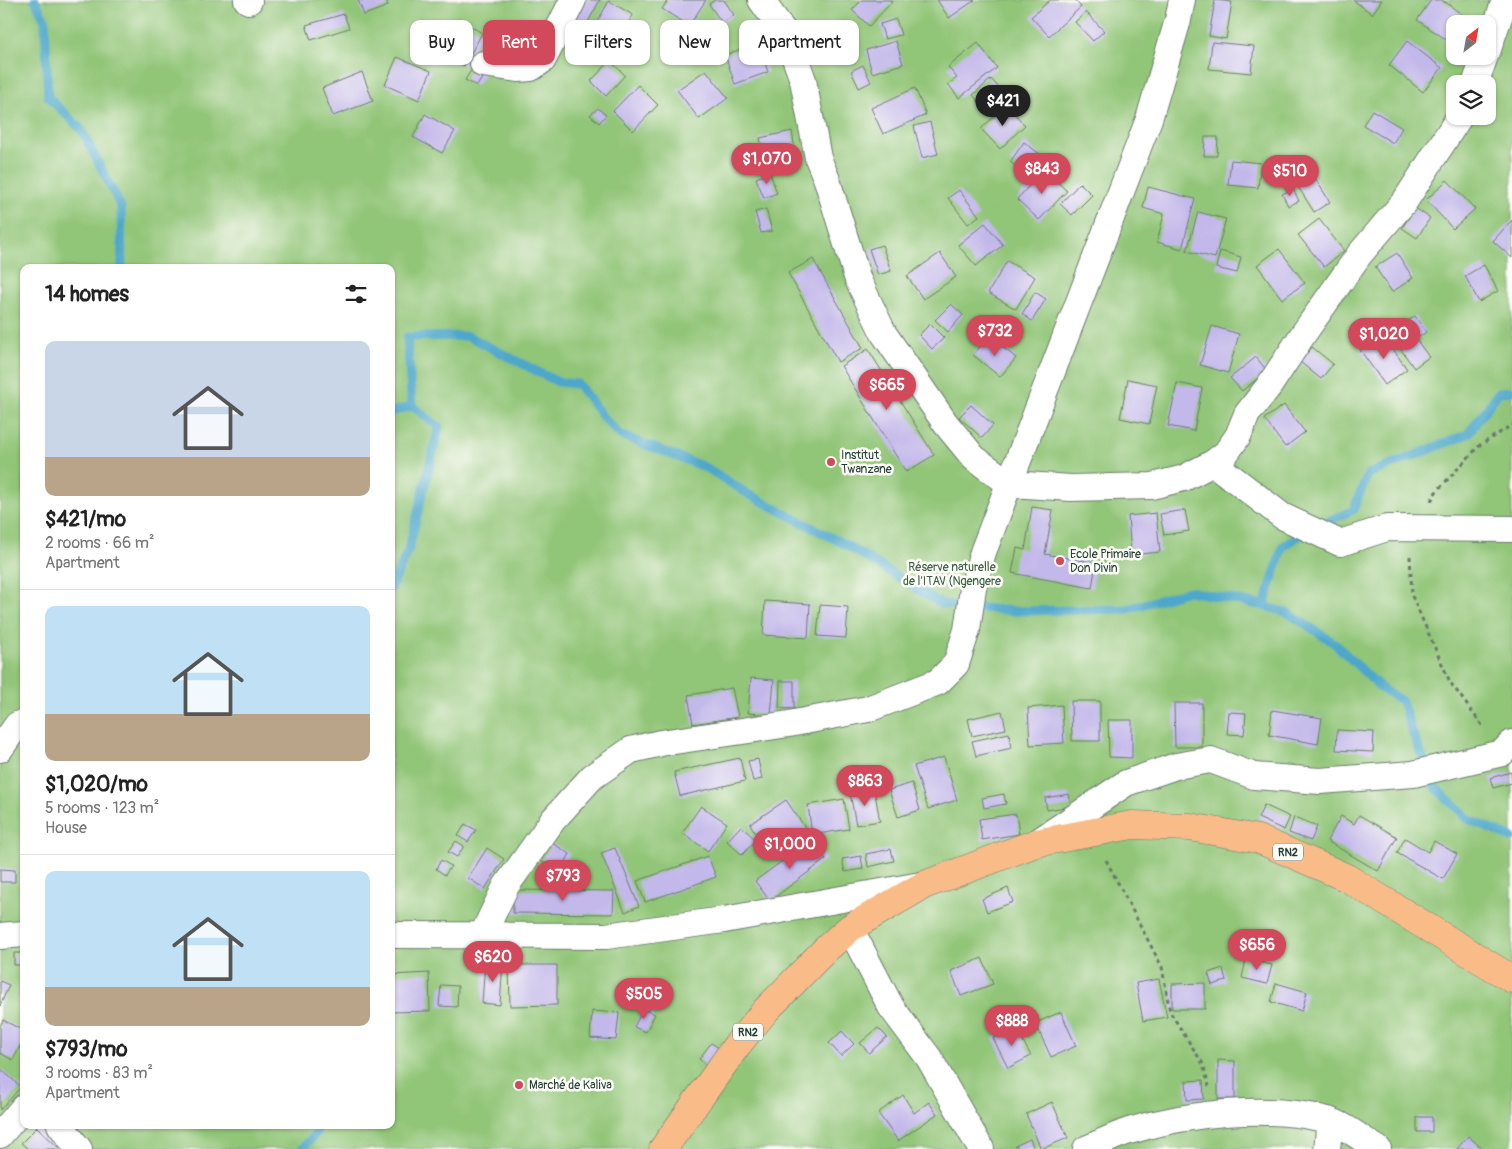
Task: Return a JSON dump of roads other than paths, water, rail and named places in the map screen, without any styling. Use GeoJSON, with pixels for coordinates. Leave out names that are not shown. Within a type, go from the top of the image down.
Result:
{"type":"FeatureCollection","features":[{"type":"Feature","properties":{"kind":"highway","name":"RN2"},"geometry":{"type":"LineString","coordinates":[[662,1149],[737,1045],[766,1010],[825,950],[850,928],[924,885],[1036,843],[1132,825],[1190,826],[1258,839],[1347,878],[1512,979]]}},
{"type":"Feature","properties":{"kind":"street"},"geometry":{"type":"LineString","coordinates":[[555,37],[573,0]]}},
{"type":"Feature","properties":{"kind":"street"},"geometry":{"type":"LineString","coordinates":[[761,0],[787,36],[804,80],[818,158],[858,280],[884,334],[940,417],[974,458],[1010,484],[1072,488],[1152,486],[1184,478],[1213,463],[1226,453],[1238,436],[1247,414],[1269,386],[1304,332],[1359,255],[1405,201],[1454,125]]}},
{"type":"Feature","properties":{"kind":"street"},"geometry":{"type":"LineString","coordinates":[[482,936],[506,886],[554,820],[592,777],[631,750],[868,709],[938,682],[956,664],[966,630],[973,588],[983,552],[1149,119],[1182,0]]}},
{"type":"Feature","properties":{"kind":"street"},"geometry":{"type":"LineString","coordinates":[[1496,26],[1505,0]]}},
{"type":"Feature","properties":{"kind":"street"},"geometry":{"type":"LineString","coordinates":[[490,65],[518,69],[531,68],[536,65]]}},
{"type":"Feature","properties":{"kind":"street"},"geometry":{"type":"LineString","coordinates":[[1213,463],[1282,516],[1340,543],[1387,528],[1512,528]]}},
{"type":"Feature","properties":{"kind":"street"},"geometry":{"type":"LineString","coordinates":[[0,749],[17,725],[20,724]]}},
{"type":"Feature","properties":{"kind":"street"},"geometry":{"type":"LineString","coordinates":[[1036,843],[1126,783],[1185,765],[1212,760],[1254,776],[1320,781],[1413,774],[1507,748]]}},
{"type":"Feature","properties":{"kind":"street"},"geometry":{"type":"LineString","coordinates":[[395,934],[606,936],[724,920],[924,885]]}},
{"type":"Feature","properties":{"kind":"street"},"geometry":{"type":"LineString","coordinates":[[850,928],[891,1007],[929,1058],[981,1149]]}},
{"type":"Feature","properties":{"kind":"street"},"geometry":{"type":"LineString","coordinates":[[0,936],[20,934]]}},
{"type":"Feature","properties":{"kind":"street"},"geometry":{"type":"LineString","coordinates":[[0,1134],[20,1112]]}},
{"type":"Feature","properties":{"kind":"street"},"geometry":{"type":"LineString","coordinates":[[1086,1149],[1126,1132],[1166,1121],[1229,1114],[1283,1112],[1330,1121],[1378,1149]]}},
{"type":"Feature","properties":{"kind":"street"},"geometry":{"type":"LineString","coordinates":[[1327,1149],[1330,1121]]}},
{"type":"Feature","properties":{"kind":"street"},"geometry":{"type":"LineString","coordinates":[[63,1129],[79,1149]]}},
{"type":"Feature","properties":{"kind":"waterway"},"geometry":{"type":"LineString","coordinates":[[35,0],[45,20],[48,97],[81,129],[121,207],[122,264]]}},
{"type":"Feature","properties":{"kind":"waterway"},"geometry":{"type":"LineString","coordinates":[[412,406],[407,337],[468,336],[558,382],[578,384],[602,416],[620,435],[707,468],[748,494],[848,546],[941,604],[1013,611],[1127,609],[1189,591],[1264,606],[1288,613],[1333,642],[1382,689],[1402,701],[1412,732],[1435,787],[1470,820],[1512,838]]}},
{"type":"Feature","properties":{"kind":"waterway"},"geometry":{"type":"LineString","coordinates":[[1264,606],[1283,546],[1313,528],[1353,510],[1368,474],[1468,434],[1499,392],[1512,391]]}},
{"type":"Feature","properties":{"kind":"waterway"},"geometry":{"type":"LineString","coordinates":[[395,411],[412,406]]}},
{"type":"Feature","properties":{"kind":"waterway"},"geometry":{"type":"LineString","coordinates":[[395,580],[409,548],[439,427],[412,406]]}},
{"type":"Feature","properties":{"kind":"waterway"},"geometry":{"type":"LineString","coordinates":[[302,1149],[316,1133],[317,1129]]}},
{"type":"Feature","properties":{"kind":"place","name":"Institut Twanzane"},"geometry":{"type":"Point","coordinates":[831,462]}},
{"type":"Feature","properties":{"kind":"place","name":"Ecole Primaire Don Divin"},"geometry":{"type":"Point","coordinates":[1060,561]}},
{"type":"Feature","properties":{"kind":"place","name":"Marché de Kaliva"},"geometry":{"type":"Point","coordinates":[519,1085]}},
{"type":"Feature","properties":{"kind":"park label","name":"Réserve naturelle de l'ITAV (Ngengere"},"geometry":{"type":"Point","coordinates":[952,574]}}]}
